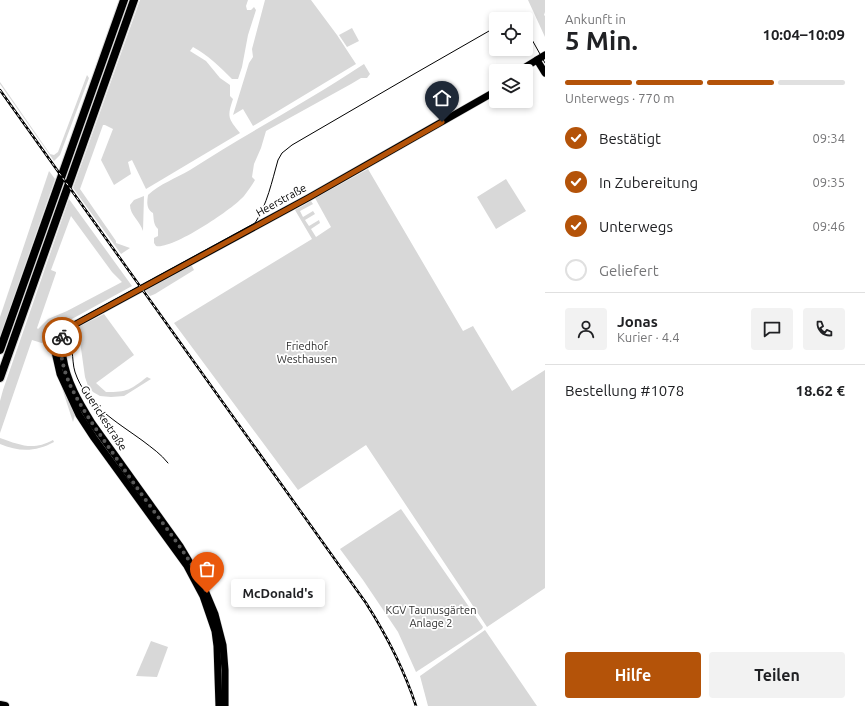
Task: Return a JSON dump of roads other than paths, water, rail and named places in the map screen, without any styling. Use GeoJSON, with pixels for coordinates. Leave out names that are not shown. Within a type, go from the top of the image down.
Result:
{"type":"FeatureCollection","features":[{"type":"Feature","properties":{"kind":"highway"},"geometry":{"type":"LineString","coordinates":[[0,350],[124,0]]}},
{"type":"Feature","properties":{"kind":"highway"},"geometry":{"type":"LineString","coordinates":[[0,378],[134,0]]}},
{"type":"Feature","properties":{"kind":"main road"},"geometry":{"type":"LineString","coordinates":[[533,67],[541,61],[545,55]]}},
{"type":"Feature","properties":{"kind":"main road"},"geometry":{"type":"LineString","coordinates":[[541,61],[545,73]]}},
{"type":"Feature","properties":{"kind":"main road","name":"Heerstraße"},"geometry":{"type":"LineString","coordinates":[[74,325],[308,198],[489,95]]}},
{"type":"Feature","properties":{"kind":"main road","name":"Guerickestraße"},"geometry":{"type":"LineString","coordinates":[[74,325],[56,325],[52,332],[60,374],[79,415],[187,566],[203,596],[215,631],[219,706]]}},
{"type":"Feature","properties":{"kind":"main road","name":"Guerickestraße"},"geometry":{"type":"LineString","coordinates":[[74,325],[63,335],[61,344],[64,365],[71,386],[92,423],[180,546],[202,583],[215,614],[223,645],[225,706]]}},
{"type":"Feature","properties":{"kind":"tram line"},"geometry":{"type":"LineString","coordinates":[[168,463],[143,441],[103,412],[94,403],[80,384],[73,365],[71,346],[71,337],[77,321],[255,223],[266,201],[278,160],[282,153],[292,145],[489,31]]}},
{"type":"Feature","properties":{"kind":"tram line"},"geometry":{"type":"LineString","coordinates":[[533,42],[545,63]]}},
{"type":"Feature","properties":{"kind":"railway"},"geometry":{"type":"LineString","coordinates":[[0,90],[366,603],[394,653],[416,706]]}},
{"type":"Feature","properties":{"kind":"place","name":"McDonald's"},"geometry":{"type":"Point","coordinates":[207,593]}},
{"type":"Feature","properties":{"kind":"park label","name":"Friedhof Westhausen"},"geometry":{"type":"Point","coordinates":[307,352]}},
{"type":"Feature","properties":{"kind":"park label","name":"KGV Taunusgärten Anlage 2"},"geometry":{"type":"Point","coordinates":[431,616]}}]}
